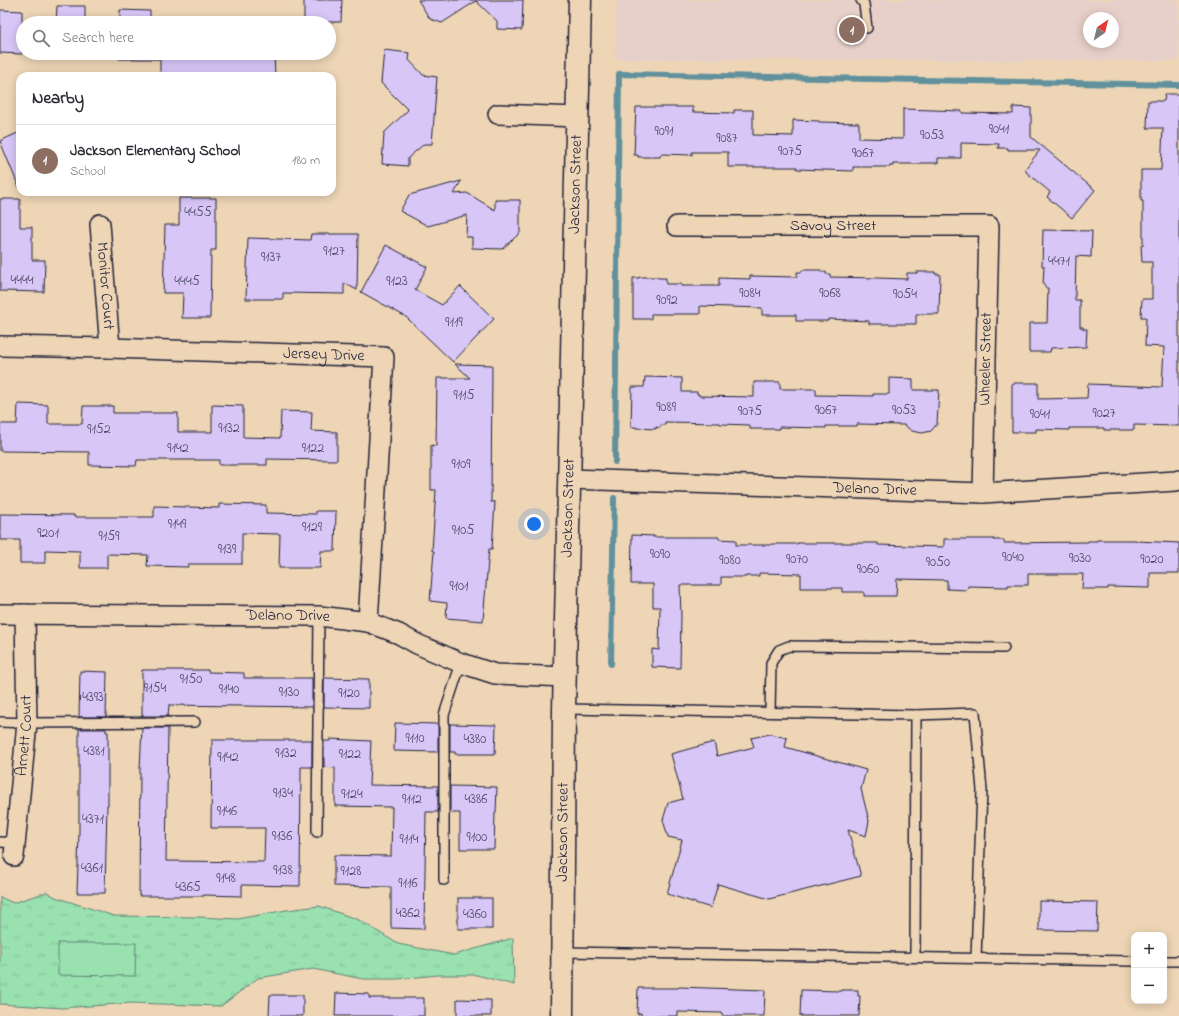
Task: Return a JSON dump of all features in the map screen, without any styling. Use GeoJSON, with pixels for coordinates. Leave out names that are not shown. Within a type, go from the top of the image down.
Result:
{"type":"FeatureCollection","features":[{"type":"Feature","properties":{"kind":"main road","name":"Jackson Street"},"geometry":{"type":"LineString","coordinates":[[562,1016],[564,709],[580,0]]}},
{"type":"Feature","properties":{"kind":"street"},"geometry":{"type":"LineString","coordinates":[[498,114],[578,117]]}},
{"type":"Feature","properties":{"kind":"street","name":"Monitor Court"},"geometry":{"type":"LineString","coordinates":[[100,224],[110,348]]}},
{"type":"Feature","properties":{"kind":"street","name":"Savoy Street"},"geometry":{"type":"LineString","coordinates":[[677,226],[990,226]]}},
{"type":"Feature","properties":{"kind":"street","name":"Wheeler Street"},"geometry":{"type":"LineString","coordinates":[[983,493],[990,226]]}},
{"type":"Feature","properties":{"kind":"street","name":"Jersey Drive"},"geometry":{"type":"LineString","coordinates":[[0,346],[384,357],[368,622]]}},
{"type":"Feature","properties":{"kind":"street","name":"Delano Drive"},"geometry":{"type":"LineString","coordinates":[[570,479],[983,493],[1179,480]]}},
{"type":"Feature","properties":{"kind":"street","name":"Delano Drive"},"geometry":{"type":"LineString","coordinates":[[0,614],[319,616],[368,622],[399,634],[417,644],[461,663],[495,674],[565,678]]}},
{"type":"Feature","properties":{"kind":"street","name":"Arnett Court"},"geometry":{"type":"LineString","coordinates":[[10,845],[27,723],[25,614]]}},
{"type":"Feature","properties":{"kind":"lane"},"geometry":{"type":"LineString","coordinates":[[861,0],[864,4],[867,28]]}},
{"type":"Feature","properties":{"kind":"lane"},"geometry":{"type":"LineString","coordinates":[[317,832],[319,616]]}},
{"type":"Feature","properties":{"kind":"lane"},"geometry":{"type":"LineString","coordinates":[[770,712],[771,663],[779,650],[789,646],[1004,648]]}},
{"type":"Feature","properties":{"kind":"lane"},"geometry":{"type":"LineString","coordinates":[[444,880],[444,715],[461,663]]}},
{"type":"Feature","properties":{"kind":"lane"},"geometry":{"type":"LineString","coordinates":[[564,709],[916,715],[975,713],[982,790],[976,958]]}},
{"type":"Feature","properties":{"kind":"lane"},"geometry":{"type":"LineString","coordinates":[[915,957],[916,715]]}},
{"type":"Feature","properties":{"kind":"lane"},"geometry":{"type":"LineString","coordinates":[[0,722],[195,722]]}},
{"type":"Feature","properties":{"kind":"lane"},"geometry":{"type":"LineString","coordinates":[[562,952],[1131,961]]}},
{"type":"Feature","properties":{"kind":"lane"},"geometry":{"type":"LineString","coordinates":[[1167,961],[1179,961]]}},
{"type":"Feature","properties":{"kind":"shaded area"},"geometry":{"type":"Polygon","coordinates":[[[617,0],[1179,0],[1179,61],[615,59],[617,0]]]}},
{"type":"Feature","properties":{"kind":"green space"},"geometry":{"type":"Polygon","coordinates":[[[47,892],[55,897],[114,916],[237,919],[319,906],[359,920],[398,944],[454,955],[513,938],[514,985],[477,975],[438,975],[398,979],[363,979],[313,969],[258,978],[221,1006],[131,1003],[62,1008],[0,1004],[0,897],[13,903],[47,892]]]}},
{"type":"Feature","properties":{"kind":"green space"},"geometry":{"type":"Polygon","coordinates":[[[58,943],[136,943],[135,976],[58,975],[58,943]]]}},
{"type":"Feature","properties":{"kind":"building"},"geometry":{"type":"Polygon","coordinates":[[[304,0],[342,0],[341,22],[336,22],[336,16],[304,16],[304,0]]]}},
{"type":"Feature","properties":{"kind":"building"},"geometry":{"type":"Polygon","coordinates":[[[418,0],[523,0],[522,30],[497,29],[497,21],[476,1],[442,23],[430,19],[418,0]]]}},
{"type":"Feature","properties":{"kind":"building"},"geometry":{"type":"Polygon","coordinates":[[[57,6],[85,6],[85,16],[56,16],[57,6]]]}},
{"type":"Feature","properties":{"kind":"building"},"geometry":{"type":"Polygon","coordinates":[[[0,10],[22,11],[22,16],[16,16],[16,54],[0,53],[0,10]]]}},
{"type":"Feature","properties":{"kind":"building"},"geometry":{"type":"Polygon","coordinates":[[[120,10],[150,11],[150,16],[120,16],[120,10]]]}},
{"type":"Feature","properties":{"kind":"building"},"geometry":{"type":"Polygon","coordinates":[[[384,50],[410,53],[409,60],[423,75],[437,77],[432,144],[424,144],[408,158],[408,166],[382,164],[384,133],[408,110],[381,83],[384,50]]]}},
{"type":"Feature","properties":{"kind":"building"},"geometry":{"type":"Polygon","coordinates":[[[160,60],[274,60],[275,72],[160,72],[160,60]]]}},
{"type":"Feature","properties":{"kind":"building"},"geometry":{"type":"Polygon","coordinates":[[[1165,94],[1179,94],[1179,426],[1134,425],[1134,430],[1069,428],[1069,430],[1036,429],[1036,432],[1012,432],[1012,383],[1038,383],[1038,399],[1087,398],[1088,384],[1162,387],[1164,347],[1145,346],[1146,317],[1141,317],[1142,299],[1152,299],[1152,262],[1142,262],[1141,245],[1143,245],[1143,201],[1141,201],[1141,170],[1161,170],[1163,128],[1147,128],[1148,101],[1164,101],[1165,94]]]}},
{"type":"Feature","properties":{"kind":"building"},"geometry":{"type":"Polygon","coordinates":[[[636,107],[693,107],[693,112],[734,113],[734,110],[753,110],[753,135],[793,136],[793,120],[859,123],[859,138],[903,139],[903,109],[962,111],[962,113],[1013,114],[1013,107],[1031,108],[1031,137],[1095,190],[1072,218],[1047,197],[1050,192],[1026,172],[1027,171],[1025,169],[1040,150],[1008,150],[1008,148],[998,148],[999,144],[961,143],[961,158],[938,158],[938,163],[893,164],[893,166],[890,167],[853,167],[853,171],[797,169],[797,167],[728,167],[728,152],[692,152],[692,155],[661,154],[660,157],[638,157],[638,155],[634,155],[636,107]]]}},
{"type":"Feature","properties":{"kind":"building"},"geometry":{"type":"Polygon","coordinates":[[[16,134],[16,180],[0,141],[16,134]]]}},
{"type":"Feature","properties":{"kind":"building"},"geometry":{"type":"Polygon","coordinates":[[[461,181],[454,194],[467,193],[495,210],[495,200],[520,200],[520,233],[502,249],[472,248],[472,237],[466,237],[467,215],[428,226],[400,211],[409,195],[461,181]]]}},
{"type":"Feature","properties":{"kind":"building"},"geometry":{"type":"Polygon","coordinates":[[[179,198],[216,198],[216,250],[211,250],[210,318],[182,318],[183,293],[163,293],[165,225],[179,225],[179,198]]]}},
{"type":"Feature","properties":{"kind":"building"},"geometry":{"type":"Polygon","coordinates":[[[0,199],[20,199],[20,227],[32,227],[32,260],[45,260],[44,292],[0,291],[0,199]]]}},
{"type":"Feature","properties":{"kind":"building"},"geometry":{"type":"Polygon","coordinates":[[[1043,230],[1092,231],[1091,257],[1076,256],[1075,300],[1080,300],[1080,327],[1087,329],[1086,347],[1051,348],[1050,352],[1029,352],[1029,323],[1047,323],[1048,288],[1045,288],[1045,285],[1043,285],[1044,266],[1042,266],[1043,230]]]}},
{"type":"Feature","properties":{"kind":"building"},"geometry":{"type":"Polygon","coordinates":[[[311,234],[358,234],[357,290],[344,283],[344,294],[283,293],[283,299],[246,299],[248,238],[310,240],[311,234]]]}},
{"type":"Feature","properties":{"kind":"building"},"geometry":{"type":"Polygon","coordinates":[[[386,245],[427,267],[415,290],[442,305],[460,286],[494,319],[453,362],[406,317],[361,292],[386,245]]]}},
{"type":"Feature","properties":{"kind":"building"},"geometry":{"type":"Polygon","coordinates":[[[802,270],[821,270],[821,272],[830,274],[830,277],[907,279],[907,273],[935,272],[935,274],[940,274],[939,314],[916,314],[916,324],[869,324],[869,321],[828,319],[828,321],[796,321],[796,315],[762,315],[762,308],[700,306],[700,314],[651,314],[651,319],[633,319],[633,278],[666,278],[666,284],[681,284],[681,286],[719,286],[719,278],[750,279],[750,276],[797,277],[797,272],[802,272],[802,270]]]}},
{"type":"Feature","properties":{"kind":"building"},"geometry":{"type":"Polygon","coordinates":[[[455,364],[492,365],[491,502],[495,502],[492,549],[489,549],[483,621],[446,618],[447,603],[430,601],[434,551],[432,551],[436,490],[431,490],[431,445],[436,446],[437,378],[470,378],[455,364]]]}},
{"type":"Feature","properties":{"kind":"building"},"geometry":{"type":"Polygon","coordinates":[[[645,377],[682,378],[682,392],[697,392],[699,396],[754,397],[754,382],[780,382],[780,389],[816,389],[816,395],[873,396],[873,394],[889,394],[889,378],[913,379],[913,390],[939,390],[937,424],[931,431],[922,433],[912,431],[904,425],[857,424],[857,426],[826,426],[826,428],[779,427],[779,429],[750,429],[750,425],[665,422],[665,425],[661,425],[660,428],[656,427],[656,429],[631,427],[632,387],[644,387],[645,377]]]}},
{"type":"Feature","properties":{"kind":"building"},"geometry":{"type":"Polygon","coordinates":[[[18,404],[48,405],[48,424],[82,424],[83,406],[113,406],[113,413],[178,413],[178,432],[212,432],[212,405],[243,406],[243,437],[280,438],[281,411],[312,412],[311,431],[337,432],[337,460],[267,459],[267,465],[219,465],[219,460],[137,460],[136,466],[89,465],[89,452],[0,451],[0,424],[17,424],[18,404]]]}},
{"type":"Feature","properties":{"kind":"building"},"geometry":{"type":"Polygon","coordinates":[[[219,504],[266,505],[266,513],[316,514],[316,511],[336,511],[335,551],[321,551],[320,568],[279,568],[280,534],[242,533],[242,564],[188,564],[188,567],[147,566],[148,555],[107,554],[107,568],[80,568],[80,551],[45,550],[45,563],[20,563],[20,540],[0,540],[0,514],[74,515],[74,517],[154,517],[154,506],[219,508],[219,504]]]}},
{"type":"Feature","properties":{"kind":"building"},"geometry":{"type":"Polygon","coordinates":[[[632,535],[654,536],[653,537],[719,537],[719,539],[736,540],[736,545],[878,543],[878,545],[944,547],[944,539],[994,539],[1004,540],[1004,543],[1136,540],[1179,543],[1179,573],[1150,573],[1150,588],[1108,587],[1108,589],[1082,589],[1083,574],[1028,574],[1028,585],[1008,585],[1008,587],[968,586],[967,590],[947,589],[947,580],[897,579],[896,596],[864,596],[864,592],[842,592],[842,588],[801,588],[801,574],[759,573],[759,576],[721,577],[721,585],[680,585],[680,668],[652,667],[652,649],[659,650],[660,607],[653,607],[653,584],[631,584],[632,535]]]}},
{"type":"Feature","properties":{"kind":"building"},"geometry":{"type":"Polygon","coordinates":[[[142,670],[208,670],[208,672],[244,673],[244,678],[312,678],[312,707],[169,705],[168,716],[142,716],[142,670]]]}},
{"type":"Feature","properties":{"kind":"building"},"geometry":{"type":"Polygon","coordinates":[[[80,671],[107,672],[106,717],[79,717],[80,671]]]}},
{"type":"Feature","properties":{"kind":"building"},"geometry":{"type":"Polygon","coordinates":[[[324,678],[369,679],[369,708],[324,707],[324,678]]]}},
{"type":"Feature","properties":{"kind":"building"},"geometry":{"type":"Polygon","coordinates":[[[395,723],[438,724],[438,752],[394,751],[395,723]]]}},
{"type":"Feature","properties":{"kind":"building"},"geometry":{"type":"Polygon","coordinates":[[[450,724],[496,725],[495,754],[455,754],[455,752],[450,752],[450,724]]]}},
{"type":"Feature","properties":{"kind":"building"},"geometry":{"type":"Polygon","coordinates":[[[142,728],[168,728],[166,861],[264,862],[265,828],[211,828],[212,740],[312,740],[312,767],[301,767],[300,886],[242,885],[242,896],[139,896],[140,769],[142,728]]]}},
{"type":"Feature","properties":{"kind":"building"},"geometry":{"type":"Polygon","coordinates":[[[79,729],[106,729],[106,732],[108,732],[108,805],[105,893],[77,893],[79,832],[79,729]]]}},
{"type":"Feature","properties":{"kind":"building"},"geometry":{"type":"Polygon","coordinates":[[[770,734],[787,738],[785,747],[866,770],[861,789],[869,821],[866,836],[848,830],[861,876],[769,899],[718,884],[711,908],[667,894],[682,840],[668,837],[663,820],[668,803],[683,799],[671,754],[714,742],[717,756],[754,747],[751,738],[770,734]]]}},
{"type":"Feature","properties":{"kind":"building"},"geometry":{"type":"Polygon","coordinates":[[[330,739],[371,741],[369,785],[438,786],[438,812],[426,812],[424,929],[391,928],[391,887],[334,886],[334,855],[391,856],[392,807],[335,806],[335,768],[324,767],[324,741],[330,741],[330,739]]]}},
{"type":"Feature","properties":{"kind":"building"},"geometry":{"type":"Polygon","coordinates":[[[450,786],[497,787],[494,849],[460,849],[460,813],[450,813],[450,786]]]}},
{"type":"Feature","properties":{"kind":"building"},"geometry":{"type":"Polygon","coordinates":[[[458,898],[492,898],[492,929],[458,929],[458,898]]]}},
{"type":"Feature","properties":{"kind":"building"},"geometry":{"type":"Polygon","coordinates":[[[1039,901],[1098,902],[1097,931],[1039,930],[1039,901]]]}},
{"type":"Feature","properties":{"kind":"building"},"geometry":{"type":"Polygon","coordinates":[[[679,987],[765,990],[764,1016],[722,1016],[722,1013],[678,1012],[678,1016],[641,1016],[641,1013],[637,1014],[638,988],[679,987]]]}},
{"type":"Feature","properties":{"kind":"building"},"geometry":{"type":"Polygon","coordinates":[[[801,990],[858,990],[858,996],[860,996],[859,1016],[800,1016],[801,990]]]}},
{"type":"Feature","properties":{"kind":"building"},"geometry":{"type":"Polygon","coordinates":[[[336,993],[369,994],[369,998],[424,998],[424,1016],[335,1016],[336,993]]]}},
{"type":"Feature","properties":{"kind":"building"},"geometry":{"type":"Polygon","coordinates":[[[270,995],[303,995],[303,1016],[269,1016],[270,995]]]}},
{"type":"Feature","properties":{"kind":"building"},"geometry":{"type":"Polygon","coordinates":[[[457,999],[491,1000],[491,1016],[457,1016],[457,999]]]}},
{"type":"Feature","properties":{"kind":"waterway"},"geometry":{"type":"LineString","coordinates":[[615,462],[619,74],[1179,85]]}},
{"type":"Feature","properties":{"kind":"waterway"},"geometry":{"type":"LineString","coordinates":[[611,664],[614,498]]}},
{"type":"Feature","properties":{"kind":"place","name":"Jackson Elementary School"},"geometry":{"type":"Point","coordinates":[852,30]}}]}
